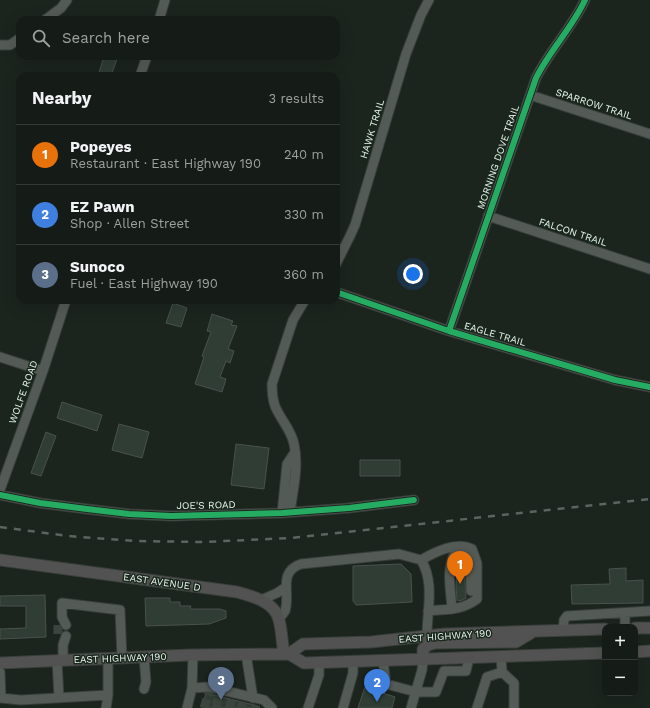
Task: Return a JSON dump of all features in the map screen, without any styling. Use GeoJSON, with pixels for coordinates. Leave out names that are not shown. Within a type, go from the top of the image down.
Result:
{"type":"FeatureCollection","features":[{"type":"Feature","properties":{"kind":"main road","name":"EAST AVENUE D"},"geometry":{"type":"LineString","coordinates":[[0,560],[237,592],[261,600],[272,609],[279,618]]}},
{"type":"Feature","properties":{"kind":"main road"},"geometry":{"type":"LineString","coordinates":[[279,618],[286,654]]}},
{"type":"Feature","properties":{"kind":"main road"},"geometry":{"type":"LineString","coordinates":[[638,628],[650,628]]}},
{"type":"Feature","properties":{"kind":"main road","name":"EAST HIGHWAY 190"},"geometry":{"type":"LineString","coordinates":[[286,654],[303,644],[371,642],[427,635],[602,629]]}},
{"type":"Feature","properties":{"kind":"main road"},"geometry":{"type":"LineString","coordinates":[[423,660],[423,649],[434,643],[516,642],[533,632]]}},
{"type":"Feature","properties":{"kind":"main road"},"geometry":{"type":"LineString","coordinates":[[638,652],[650,651]]}},
{"type":"Feature","properties":{"kind":"main road","name":"EAST HIGHWAY 190"},"geometry":{"type":"LineString","coordinates":[[0,663],[246,654],[286,654],[304,663],[320,663],[602,653]]}},
{"type":"Feature","properties":{"kind":"street"},"geometry":{"type":"LineString","coordinates":[[50,16],[61,8],[67,0]]}},
{"type":"Feature","properties":{"kind":"street"},"geometry":{"type":"LineString","coordinates":[[160,16],[165,0]]}},
{"type":"Feature","properties":{"kind":"street","name":"HAWK TRAIL"},"geometry":{"type":"LineString","coordinates":[[340,256],[355,225],[406,54],[421,15],[429,0]]}},
{"type":"Feature","properties":{"kind":"street","name":"MORNING DOVE TRAIL"},"geometry":{"type":"LineString","coordinates":[[449,330],[530,95],[543,65],[572,25],[585,0]]}},
{"type":"Feature","properties":{"kind":"street"},"geometry":{"type":"LineString","coordinates":[[0,45],[10,45],[16,41]]}},
{"type":"Feature","properties":{"kind":"street"},"geometry":{"type":"LineString","coordinates":[[141,72],[146,60]]}},
{"type":"Feature","properties":{"kind":"street","name":"SPARROW TRAIL"},"geometry":{"type":"LineString","coordinates":[[530,95],[650,134]]}},
{"type":"Feature","properties":{"kind":"street","name":"FALCON TRAIL"},"geometry":{"type":"LineString","coordinates":[[488,216],[650,269]]}},
{"type":"Feature","properties":{"kind":"street","name":"EAGLE TRAIL"},"geometry":{"type":"LineString","coordinates":[[340,293],[449,330],[615,380],[650,387]]}},
{"type":"Feature","properties":{"kind":"street","name":"WOLFE ROAD"},"geometry":{"type":"LineString","coordinates":[[0,490],[43,371],[65,304]]}},
{"type":"Feature","properties":{"kind":"street"},"geometry":{"type":"LineString","coordinates":[[286,512],[287,464],[295,452],[289,430],[282,420],[275,405],[272,395],[272,384],[293,320],[303,304]]}},
{"type":"Feature","properties":{"kind":"street"},"geometry":{"type":"LineString","coordinates":[[0,357],[43,371]]}},
{"type":"Feature","properties":{"kind":"street","name":"JOE'S ROAD"},"geometry":{"type":"LineString","coordinates":[[0,495],[40,503],[129,514],[171,516],[349,508],[414,500]]}},
{"type":"Feature","properties":{"kind":"street"},"geometry":{"type":"LineString","coordinates":[[279,618],[285,611],[288,574],[294,566],[300,564],[399,554],[421,560],[448,548],[466,546],[472,549],[477,563],[477,599],[468,606],[428,611]]}},
{"type":"Feature","properties":{"kind":"street"},"geometry":{"type":"LineString","coordinates":[[452,609],[450,562],[454,555],[463,553],[470,560],[471,595],[468,606]]}},
{"type":"Feature","properties":{"kind":"street"},"geometry":{"type":"LineString","coordinates":[[421,560],[427,569],[429,592],[427,635]]}},
{"type":"Feature","properties":{"kind":"street"},"geometry":{"type":"LineString","coordinates":[[261,600],[286,587]]}},
{"type":"Feature","properties":{"kind":"street"},"geometry":{"type":"LineString","coordinates":[[62,622],[62,603],[120,610],[122,658]]}},
{"type":"Feature","properties":{"kind":"street"},"geometry":{"type":"LineString","coordinates":[[563,631],[564,620],[567,616],[650,611]]}},
{"type":"Feature","properties":{"kind":"street"},"geometry":{"type":"LineString","coordinates":[[625,613],[625,624]]}},
{"type":"Feature","properties":{"kind":"street"},"geometry":{"type":"LineString","coordinates":[[59,698],[62,639]]}},
{"type":"Feature","properties":{"kind":"street"},"geometry":{"type":"LineString","coordinates":[[192,688],[210,690],[257,702],[246,654]]}},
{"type":"Feature","properties":{"kind":"street"},"geometry":{"type":"LineString","coordinates":[[187,708],[192,688],[193,655]]}},
{"type":"Feature","properties":{"kind":"street"},"geometry":{"type":"LineString","coordinates":[[144,657],[146,682],[144,689]]}},
{"type":"Feature","properties":{"kind":"street"},"geometry":{"type":"LineString","coordinates":[[501,657],[502,672],[514,684],[514,708]]}},
{"type":"Feature","properties":{"kind":"street"},"geometry":{"type":"LineString","coordinates":[[106,708],[108,695],[108,658]]}},
{"type":"Feature","properties":{"kind":"street"},"geometry":{"type":"LineString","coordinates":[[382,661],[386,684],[416,692],[436,692],[444,671],[466,671],[469,658]]}},
{"type":"Feature","properties":{"kind":"street"},"geometry":{"type":"LineString","coordinates":[[411,708],[422,670],[423,660]]}},
{"type":"Feature","properties":{"kind":"street"},"geometry":{"type":"LineString","coordinates":[[343,708],[353,673],[353,662]]}},
{"type":"Feature","properties":{"kind":"street"},"geometry":{"type":"LineString","coordinates":[[308,708],[319,675],[320,663]]}},
{"type":"Feature","properties":{"kind":"street"},"geometry":{"type":"LineString","coordinates":[[0,672],[0,698],[27,704],[59,698],[108,695]]}},
{"type":"Feature","properties":{"kind":"street"},"geometry":{"type":"LineString","coordinates":[[477,708],[487,677],[502,672]]}},
{"type":"Feature","properties":{"kind":"building"},"geometry":{"type":"Polygon","coordinates":[[[103,60],[117,60],[112,72],[99,72],[103,60]]]}},
{"type":"Feature","properties":{"kind":"building"},"geometry":{"type":"Polygon","coordinates":[[[173,304],[187,308],[181,327],[166,323],[173,304]]]}},
{"type":"Feature","properties":{"kind":"building"},"geometry":{"type":"Polygon","coordinates":[[[212,314],[233,321],[231,325],[237,326],[228,349],[234,351],[230,363],[226,361],[220,377],[226,379],[222,392],[195,384],[204,357],[202,356],[211,332],[207,331],[212,314]]]}},
{"type":"Feature","properties":{"kind":"building"},"geometry":{"type":"Polygon","coordinates":[[[62,402],[102,415],[97,431],[57,418],[62,402]]]}},
{"type":"Feature","properties":{"kind":"building"},"geometry":{"type":"Polygon","coordinates":[[[119,424],[149,432],[142,458],[112,450],[119,424]]]}},
{"type":"Feature","properties":{"kind":"building"},"geometry":{"type":"Polygon","coordinates":[[[46,432],[56,436],[41,476],[31,473],[46,432]]]}},
{"type":"Feature","properties":{"kind":"building"},"geometry":{"type":"Polygon","coordinates":[[[236,444],[269,448],[264,489],[231,485],[236,444]]]}},
{"type":"Feature","properties":{"kind":"building"},"geometry":{"type":"Polygon","coordinates":[[[360,460],[400,460],[400,476],[360,476],[360,460]]]}},
{"type":"Feature","properties":{"kind":"building"},"geometry":{"type":"Polygon","coordinates":[[[401,564],[411,574],[412,602],[356,605],[353,601],[353,566],[401,564]]]}},
{"type":"Feature","properties":{"kind":"building"},"geometry":{"type":"Polygon","coordinates":[[[457,565],[464,565],[466,598],[460,601],[457,600],[456,588],[457,565]]]}},
{"type":"Feature","properties":{"kind":"building"},"geometry":{"type":"Polygon","coordinates":[[[626,568],[626,581],[643,580],[643,603],[572,604],[571,585],[610,584],[609,569],[626,568]]]}},
{"type":"Feature","properties":{"kind":"building"},"geometry":{"type":"Polygon","coordinates":[[[45,595],[46,637],[0,639],[0,629],[26,628],[26,606],[0,606],[0,596],[45,595]]]}},
{"type":"Feature","properties":{"kind":"building"},"geometry":{"type":"Polygon","coordinates":[[[145,598],[170,598],[170,602],[180,602],[180,606],[191,606],[190,609],[220,609],[226,611],[226,618],[209,624],[146,626],[145,598]]]}},
{"type":"Feature","properties":{"kind":"building"},"geometry":{"type":"Polygon","coordinates":[[[365,687],[395,697],[392,708],[358,708],[365,687]]]}},
{"type":"Feature","properties":{"kind":"building"},"geometry":{"type":"Polygon","coordinates":[[[206,693],[258,706],[258,708],[202,708],[206,693]]]}},
{"type":"Feature","properties":{"kind":"tunnel"},"geometry":{"type":"LineString","coordinates":[[58,625],[58,637]]}},
{"type":"Feature","properties":{"kind":"tunnel"},"geometry":{"type":"LineString","coordinates":[[204,708],[209,692]]}},
{"type":"Feature","properties":{"kind":"tunnel"},"geometry":{"type":"LineString","coordinates":[[216,708],[219,695]]}},
{"type":"Feature","properties":{"kind":"tunnel"},"geometry":{"type":"LineString","coordinates":[[229,708],[232,699]]}},
{"type":"Feature","properties":{"kind":"tunnel"},"geometry":{"type":"LineString","coordinates":[[241,708],[243,702]]}},
{"type":"Feature","properties":{"kind":"railway"},"geometry":{"type":"LineString","coordinates":[[0,527],[68,536],[134,541],[203,542],[291,538],[650,499]]}},
{"type":"Feature","properties":{"kind":"cycle path"},"geometry":{"type":"LineString","coordinates":[[449,331],[536,78],[574,20],[585,0]]}},
{"type":"Feature","properties":{"kind":"cycle path"},"geometry":{"type":"LineString","coordinates":[[340,293],[449,331],[615,380],[650,387]]}},
{"type":"Feature","properties":{"kind":"cycle path"},"geometry":{"type":"LineString","coordinates":[[0,495],[40,503],[87,509],[129,514],[171,516],[282,513],[349,508],[414,500]]}},
{"type":"Feature","properties":{"kind":"place","name":"Popeyes"},"geometry":{"type":"Point","coordinates":[460,584]}},
{"type":"Feature","properties":{"kind":"place","name":"Sunoco"},"geometry":{"type":"Point","coordinates":[221,700]}},
{"type":"Feature","properties":{"kind":"place","name":"EZ Pawn"},"geometry":{"type":"Point","coordinates":[377,702]}}]}
